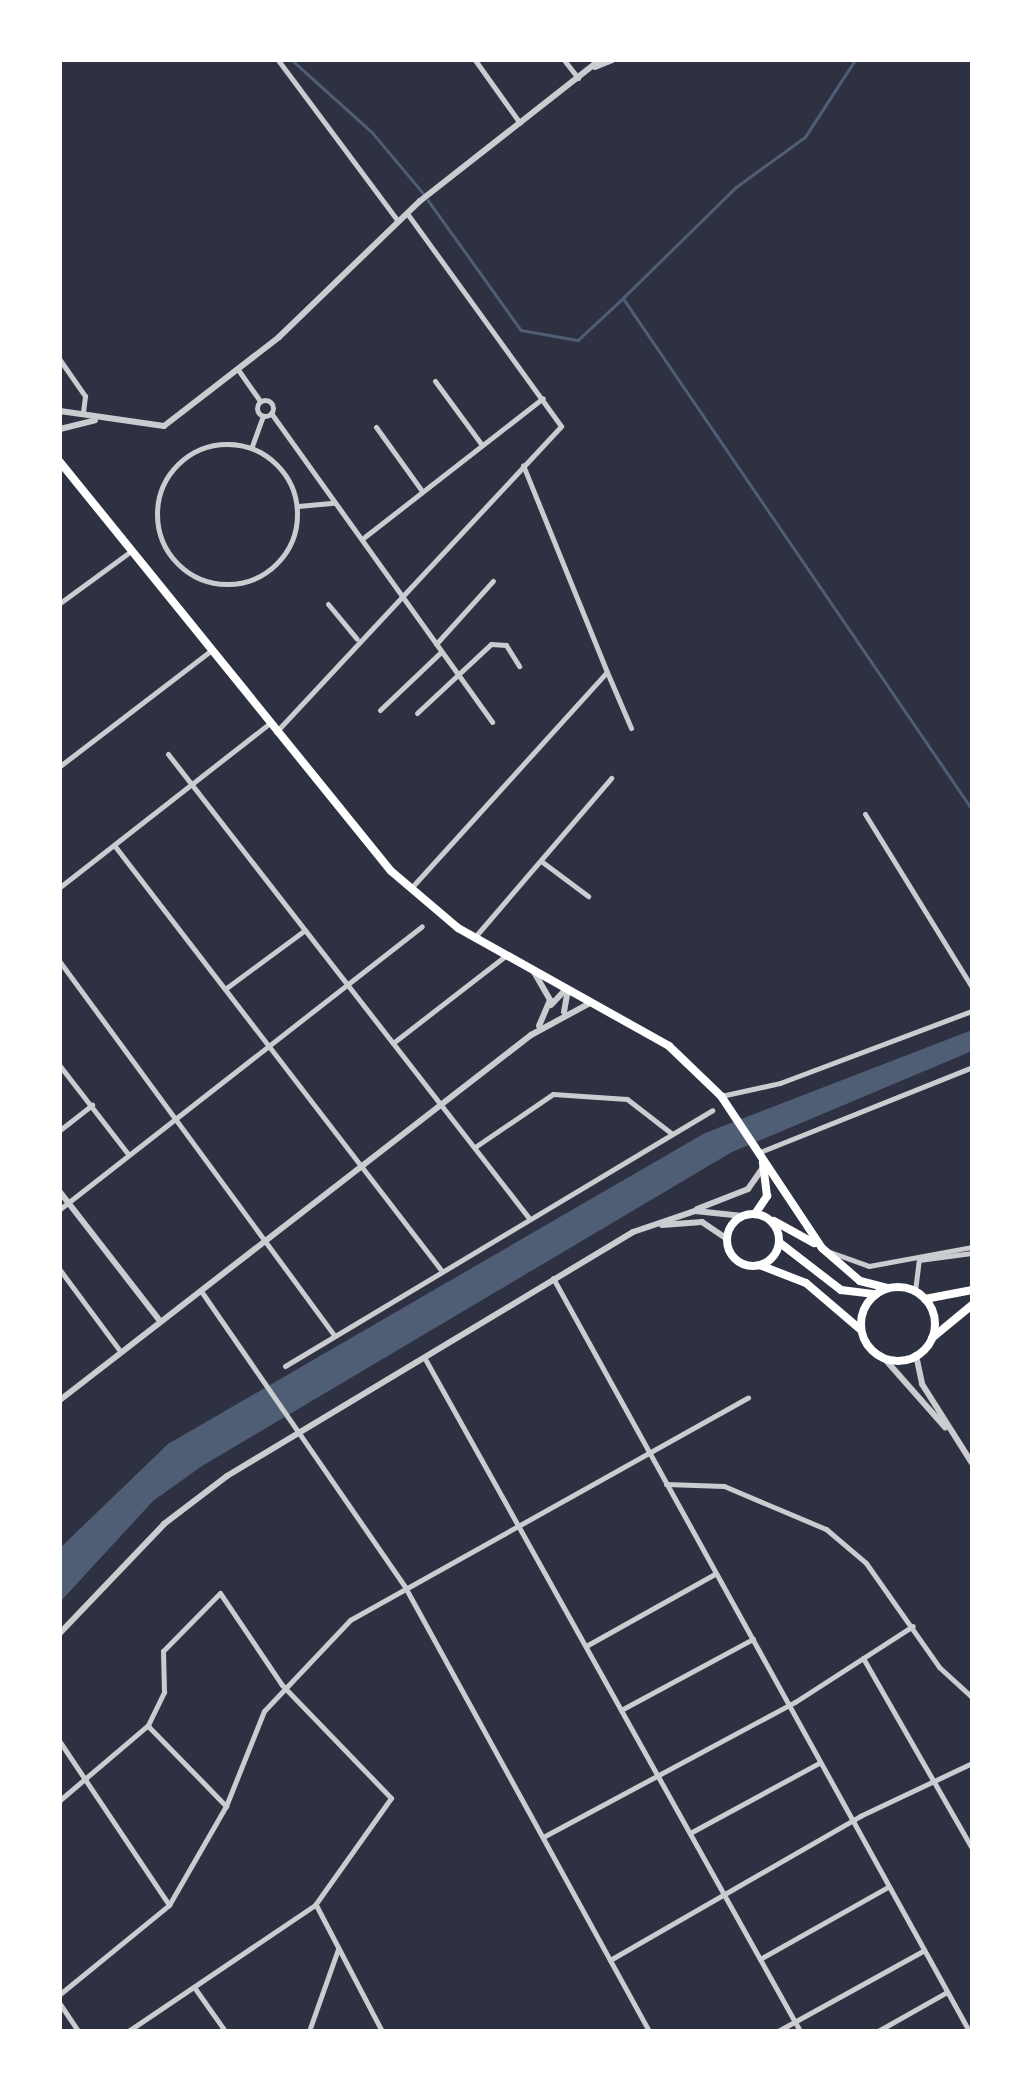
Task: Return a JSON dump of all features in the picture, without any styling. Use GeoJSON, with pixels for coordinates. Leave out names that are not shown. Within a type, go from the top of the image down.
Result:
{"type":"FeatureCollection","features":[{"type":"Feature","properties":{"kind":"main road"},"geometry":{"type":"LineString","coordinates":[[60,462],[76,491]]}},
{"type":"Feature","properties":{"kind":"main road"},"geometry":{"type":"LineString","coordinates":[[60,477],[76,491],[410,890],[504,956],[653,1034],[722,1096],[824,1249]]}},
{"type":"Feature","properties":{"kind":"main road"},"geometry":{"type":"LineString","coordinates":[[755,1214],[766,1196],[761,1156]]}},
{"type":"Feature","properties":{"kind":"main road"},"geometry":{"type":"LineString","coordinates":[[932,1338],[926,1300],[915,1291],[860,1281],[824,1249],[771,1220],[755,1214],[743,1216],[727,1239],[740,1263],[762,1266],[806,1284],[862,1330],[883,1357],[916,1355],[972,1305]]}},
{"type":"Feature","properties":{"kind":"main road"},"geometry":{"type":"LineString","coordinates":[[771,1220],[780,1243],[841,1290],[878,1293],[888,1288]]}},
{"type":"Feature","properties":{"kind":"main road"},"geometry":{"type":"LineString","coordinates":[[762,1266],[780,1243]]}},
{"type":"Feature","properties":{"kind":"main road"},"geometry":{"type":"LineString","coordinates":[[926,1300],[972,1290]]}},
{"type":"Feature","properties":{"kind":"main road"},"geometry":{"type":"LineString","coordinates":[[862,1330],[878,1293]]}},
{"type":"Feature","properties":{"kind":"street"},"geometry":{"type":"LineString","coordinates":[[278,60],[398,221]]}},
{"type":"Feature","properties":{"kind":"street"},"geometry":{"type":"LineString","coordinates":[[474,60],[520,122]]}},
{"type":"Feature","properties":{"kind":"street"},"geometry":{"type":"LineString","coordinates":[[564,60],[578,78]]}},
{"type":"Feature","properties":{"kind":"street"},"geometry":{"type":"LineString","coordinates":[[60,412],[160,428],[238,370],[434,189],[600,60]]}},
{"type":"Feature","properties":{"kind":"street"},"geometry":{"type":"LineString","coordinates":[[589,70],[612,60]]}},
{"type":"Feature","properties":{"kind":"street"},"geometry":{"type":"LineString","coordinates":[[276,732],[400,590],[561,426],[407,212]]}},
{"type":"Feature","properties":{"kind":"street"},"geometry":{"type":"LineString","coordinates":[[60,360],[85,396],[83,414]]}},
{"type":"Feature","properties":{"kind":"street"},"geometry":{"type":"LineString","coordinates":[[238,370],[492,722]]}},
{"type":"Feature","properties":{"kind":"street"},"geometry":{"type":"LineString","coordinates":[[435,381],[482,444]]}},
{"type":"Feature","properties":{"kind":"street"},"geometry":{"type":"LineString","coordinates":[[362,539],[543,398]]}},
{"type":"Feature","properties":{"kind":"street"},"geometry":{"type":"LineString","coordinates":[[252,447],[263,416],[261,401]]}},
{"type":"Feature","properties":{"kind":"street"},"geometry":{"type":"LineString","coordinates":[[263,416],[271,413]]}},
{"type":"Feature","properties":{"kind":"street"},"geometry":{"type":"LineString","coordinates":[[60,429],[106,420]]}},
{"type":"Feature","properties":{"kind":"street"},"geometry":{"type":"LineString","coordinates":[[376,427],[422,490]]}},
{"type":"Feature","properties":{"kind":"street"},"geometry":{"type":"LineString","coordinates":[[209,445],[252,447],[281,470],[298,506],[290,547],[255,578],[206,582],[174,560],[157,514],[170,472],[209,445]]}},
{"type":"Feature","properties":{"kind":"street"},"geometry":{"type":"LineString","coordinates":[[523,464],[632,728]]}},
{"type":"Feature","properties":{"kind":"street"},"geometry":{"type":"LineString","coordinates":[[298,506],[335,503]]}},
{"type":"Feature","properties":{"kind":"street"},"geometry":{"type":"LineString","coordinates":[[60,603],[128,554]]}},
{"type":"Feature","properties":{"kind":"street"},"geometry":{"type":"LineString","coordinates":[[436,644],[494,581]]}},
{"type":"Feature","properties":{"kind":"street"},"geometry":{"type":"LineString","coordinates":[[328,604],[357,639]]}},
{"type":"Feature","properties":{"kind":"street"},"geometry":{"type":"LineString","coordinates":[[418,713],[455,672],[493,643],[509,647],[519,666]]}},
{"type":"Feature","properties":{"kind":"street"},"geometry":{"type":"LineString","coordinates":[[60,766],[209,652]]}},
{"type":"Feature","properties":{"kind":"street"},"geometry":{"type":"LineString","coordinates":[[380,710],[441,652]]}},
{"type":"Feature","properties":{"kind":"street"},"geometry":{"type":"LineString","coordinates":[[410,890],[607,672]]}},
{"type":"Feature","properties":{"kind":"street"},"geometry":{"type":"LineString","coordinates":[[60,888],[269,724]]}},
{"type":"Feature","properties":{"kind":"street"},"geometry":{"type":"LineString","coordinates":[[168,754],[528,1218]]}},
{"type":"Feature","properties":{"kind":"street"},"geometry":{"type":"LineString","coordinates":[[474,938],[611,778]]}},
{"type":"Feature","properties":{"kind":"street"},"geometry":{"type":"LineString","coordinates":[[865,814],[972,986]]}},
{"type":"Feature","properties":{"kind":"street"},"geometry":{"type":"LineString","coordinates":[[114,845],[441,1270]]}},
{"type":"Feature","properties":{"kind":"street"},"geometry":{"type":"LineString","coordinates":[[542,861],[588,896]]}},
{"type":"Feature","properties":{"kind":"street"},"geometry":{"type":"LineString","coordinates":[[60,1208],[422,926]]}},
{"type":"Feature","properties":{"kind":"street"},"geometry":{"type":"LineString","coordinates":[[225,989],[305,930]]}},
{"type":"Feature","properties":{"kind":"street"},"geometry":{"type":"LineString","coordinates":[[393,1043],[504,956]]}},
{"type":"Feature","properties":{"kind":"street"},"geometry":{"type":"LineString","coordinates":[[60,962],[334,1335]]}},
{"type":"Feature","properties":{"kind":"street"},"geometry":{"type":"LineString","coordinates":[[533,971],[551,1005]]}},
{"type":"Feature","properties":{"kind":"street"},"geometry":{"type":"LineString","coordinates":[[531,1035],[568,988]]}},
{"type":"Feature","properties":{"kind":"street"},"geometry":{"type":"LineString","coordinates":[[564,1014],[568,988]]}},
{"type":"Feature","properties":{"kind":"street"},"geometry":{"type":"LineString","coordinates":[[60,1400],[531,1035],[594,1001]]}},
{"type":"Feature","properties":{"kind":"street"},"geometry":{"type":"LineString","coordinates":[[722,1096],[780,1084],[972,1011]]}},
{"type":"Feature","properties":{"kind":"street"},"geometry":{"type":"LineString","coordinates":[[60,1066],[129,1155]]}},
{"type":"Feature","properties":{"kind":"street"},"geometry":{"type":"LineString","coordinates":[[60,1632],[179,1511],[301,1431],[554,1278],[655,1225],[745,1191],[761,1156],[972,1067]]}},
{"type":"Feature","properties":{"kind":"street"},"geometry":{"type":"LineString","coordinates":[[475,1147],[553,1094],[628,1099],[671,1133]]}},
{"type":"Feature","properties":{"kind":"street"},"geometry":{"type":"LineString","coordinates":[[60,1130],[92,1104]]}},
{"type":"Feature","properties":{"kind":"street"},"geometry":{"type":"LineString","coordinates":[[286,1366],[712,1110]]}},
{"type":"Feature","properties":{"kind":"street"},"geometry":{"type":"LineString","coordinates":[[60,1192],[160,1322]]}},
{"type":"Feature","properties":{"kind":"street"},"geometry":{"type":"LineString","coordinates":[[695,1210],[743,1216]]}},
{"type":"Feature","properties":{"kind":"street"},"geometry":{"type":"LineString","coordinates":[[655,1225],[702,1222],[727,1239]]}},
{"type":"Feature","properties":{"kind":"street"},"geometry":{"type":"LineString","coordinates":[[824,1249],[869,1266],[972,1250]]}},
{"type":"Feature","properties":{"kind":"street"},"geometry":{"type":"LineString","coordinates":[[915,1291],[919,1260],[972,1250]]}},
{"type":"Feature","properties":{"kind":"street"},"geometry":{"type":"LineString","coordinates":[[60,1270],[121,1352]]}},
{"type":"Feature","properties":{"kind":"street"},"geometry":{"type":"LineString","coordinates":[[554,1278],[970,2031]]}},
{"type":"Feature","properties":{"kind":"street"},"geometry":{"type":"LineString","coordinates":[[200,1290],[271,1383],[406,1587],[649,2031]]}},
{"type":"Feature","properties":{"kind":"street"},"geometry":{"type":"LineString","coordinates":[[916,1355],[919,1378],[972,1463]]}},
{"type":"Feature","properties":{"kind":"street"},"geometry":{"type":"LineString","coordinates":[[424,1357],[800,2031]]}},
{"type":"Feature","properties":{"kind":"street"},"geometry":{"type":"LineString","coordinates":[[883,1357],[950,1431]]}},
{"type":"Feature","properties":{"kind":"street"},"geometry":{"type":"LineString","coordinates":[[60,1994],[169,1904],[226,1806],[249,1739],[282,1685],[350,1620],[748,1398]]}},
{"type":"Feature","properties":{"kind":"street"},"geometry":{"type":"LineString","coordinates":[[666,1484],[720,1485],[815,1521],[866,1563],[912,1626],[972,1697]]}},
{"type":"Feature","properties":{"kind":"street"},"geometry":{"type":"LineString","coordinates":[[586,1646],[716,1574]]}},
{"type":"Feature","properties":{"kind":"street"},"geometry":{"type":"LineString","coordinates":[[60,1800],[148,1726],[164,1692],[162,1651],[220,1594],[282,1685],[391,1798],[316,1905],[128,2031]]}},
{"type":"Feature","properties":{"kind":"street"},"geometry":{"type":"LineString","coordinates":[[543,1837],[787,1702],[912,1626]]}},
{"type":"Feature","properties":{"kind":"street"},"geometry":{"type":"LineString","coordinates":[[622,1710],[752,1640]]}},
{"type":"Feature","properties":{"kind":"street"},"geometry":{"type":"LineString","coordinates":[[863,1658],[972,1848]]}},
{"type":"Feature","properties":{"kind":"street"},"geometry":{"type":"LineString","coordinates":[[148,1726],[226,1806]]}},
{"type":"Feature","properties":{"kind":"street"},"geometry":{"type":"LineString","coordinates":[[60,1742],[169,1904]]}},
{"type":"Feature","properties":{"kind":"street"},"geometry":{"type":"LineString","coordinates":[[690,1833],[820,1763]]}},
{"type":"Feature","properties":{"kind":"street"},"geometry":{"type":"LineString","coordinates":[[610,1960],[932,1778],[972,1764]]}},
{"type":"Feature","properties":{"kind":"street"},"geometry":{"type":"LineString","coordinates":[[760,1959],[888,1887]]}},
{"type":"Feature","properties":{"kind":"street"},"geometry":{"type":"LineString","coordinates":[[316,1905],[382,2031]]}},
{"type":"Feature","properties":{"kind":"street"},"geometry":{"type":"LineString","coordinates":[[309,2031],[338,1946]]}},
{"type":"Feature","properties":{"kind":"street"},"geometry":{"type":"LineString","coordinates":[[778,2031],[923,1950]]}},
{"type":"Feature","properties":{"kind":"street"},"geometry":{"type":"LineString","coordinates":[[194,1987],[226,2031]]}},
{"type":"Feature","properties":{"kind":"street"},"geometry":{"type":"LineString","coordinates":[[878,2031],[947,1992]]}},
{"type":"Feature","properties":{"kind":"street"},"geometry":{"type":"LineString","coordinates":[[60,2004],[78,2031]]}},
{"type":"Feature","properties":{"kind":"water"},"geometry":{"type":"Polygon","coordinates":[[[972,1030],[972,1051],[732,1152],[202,1466],[153,1501],[60,1602],[60,1548],[168,1444],[705,1133],[972,1030]]]}},
{"type":"Feature","properties":{"kind":"waterway"},"geometry":{"type":"LineString","coordinates":[[292,60],[372,132],[424,194]]}},
{"type":"Feature","properties":{"kind":"waterway"},"geometry":{"type":"LineString","coordinates":[[623,298],[736,187],[805,137],[855,60]]}},
{"type":"Feature","properties":{"kind":"waterway"},"geometry":{"type":"LineString","coordinates":[[428,200],[521,330],[578,340],[623,298],[972,809]]}}]}
